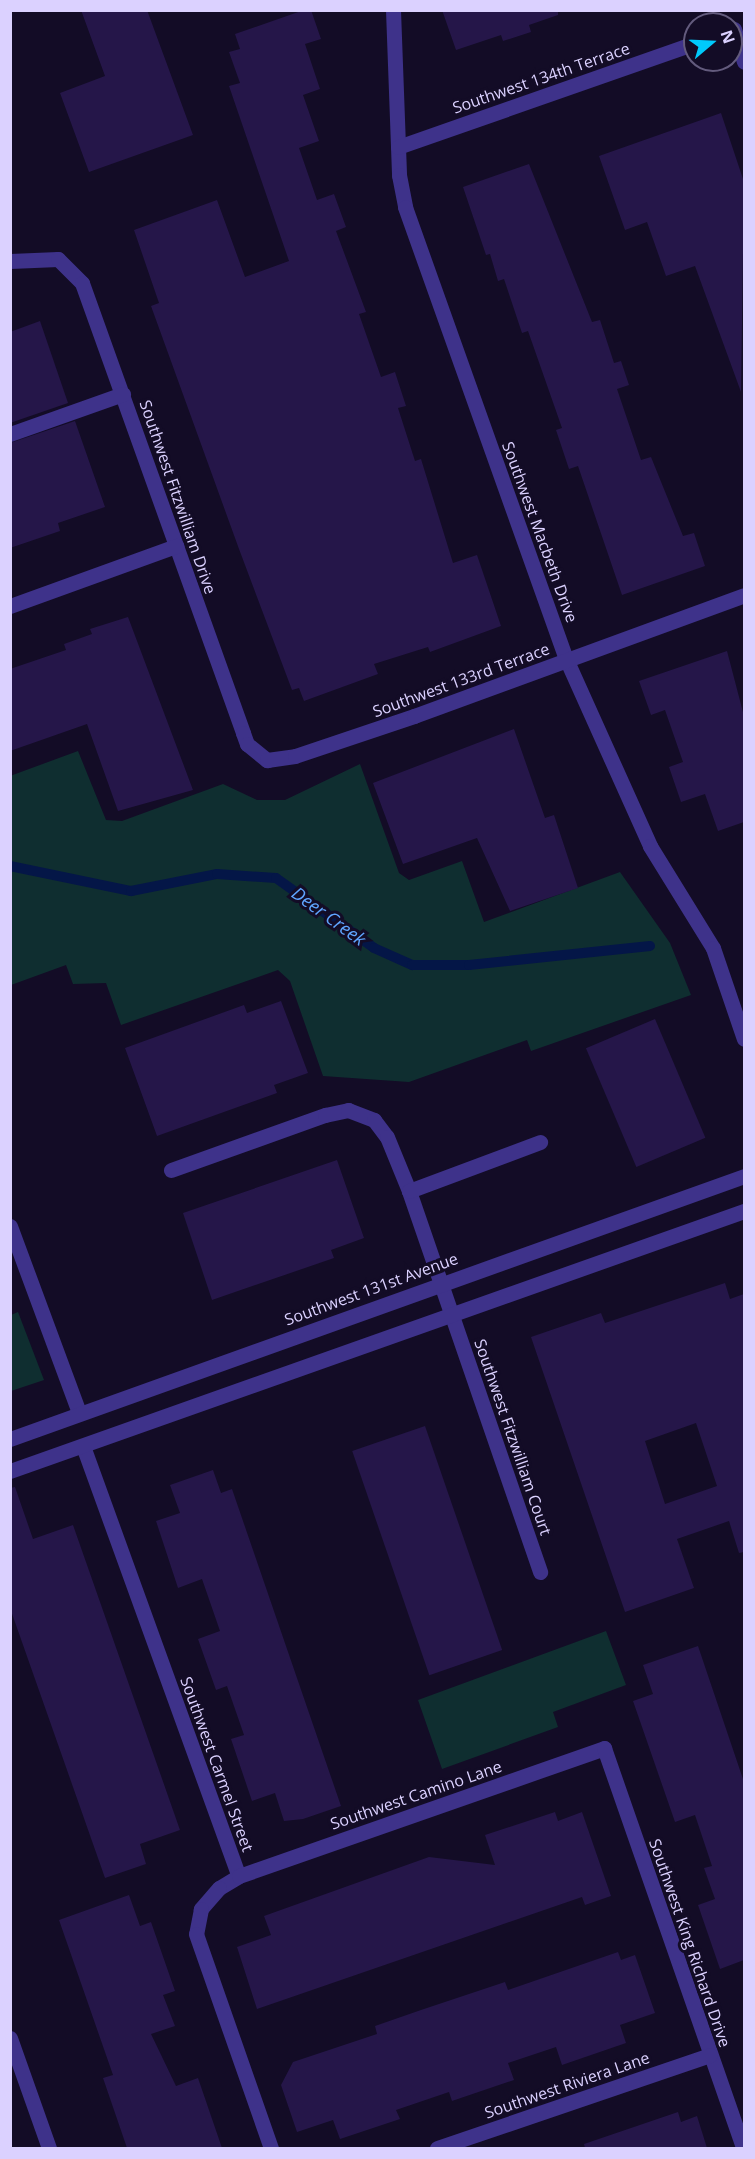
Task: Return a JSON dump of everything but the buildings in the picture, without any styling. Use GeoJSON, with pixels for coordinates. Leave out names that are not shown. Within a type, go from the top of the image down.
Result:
{"type":"FeatureCollection","features":[{"type":"Feature","properties":{"kind":"street","name":"Southwest Macbeth Drive"},"geometry":{"type":"LineString","coordinates":[[393,10],[399,147],[405,207],[567,661],[650,846],[713,948],[744,1039]]}},
{"type":"Feature","properties":{"kind":"street","name":"Southwest 134th Terrace"},"geometry":{"type":"LineString","coordinates":[[399,147],[683,47]]}},
{"type":"Feature","properties":{"kind":"street","name":"Southwest Fitzwilliam Drive"},"geometry":{"type":"LineString","coordinates":[[10,261],[58,259],[82,283],[243,733],[256,753]]}},
{"type":"Feature","properties":{"kind":"street"},"geometry":{"type":"LineString","coordinates":[[10,434],[123,394]]}},
{"type":"Feature","properties":{"kind":"street"},"geometry":{"type":"LineString","coordinates":[[10,606],[176,546]]}},
{"type":"Feature","properties":{"kind":"street","name":"Southwest 133rd Terrace"},"geometry":{"type":"LineString","coordinates":[[256,753],[267,760],[294,756],[567,661],[744,595]]}},
{"type":"Feature","properties":{"kind":"street","name":"Southwest Fitzwilliam Court"},"geometry":{"type":"LineString","coordinates":[[171,1170],[348,1110],[374,1120],[387,1137],[409,1191],[540,1572]]}},
{"type":"Feature","properties":{"kind":"street"},"geometry":{"type":"LineString","coordinates":[[409,1191],[540,1142]]}},
{"type":"Feature","properties":{"kind":"street","name":"Southwest 131st Avenue"},"geometry":{"type":"LineString","coordinates":[[10,1438],[744,1176]]}},
{"type":"Feature","properties":{"kind":"street"},"geometry":{"type":"LineString","coordinates":[[10,1471],[744,1211]]}},
{"type":"Feature","properties":{"kind":"street"},"geometry":{"type":"LineString","coordinates":[[10,1227],[79,1413]]}},
{"type":"Feature","properties":{"kind":"street","name":"Southwest Carmel Street"},"geometry":{"type":"LineString","coordinates":[[83,1446],[239,1876],[219,1888],[201,1909],[196,1934],[271,2148]]}},
{"type":"Feature","properties":{"kind":"street","name":"Southwest Camino Lane"},"geometry":{"type":"LineString","coordinates":[[239,1876],[604,1749]]}},
{"type":"Feature","properties":{"kind":"street","name":"Southwest King Richard Drive"},"geometry":{"type":"LineString","coordinates":[[604,1749],[743,2148]]}},
{"type":"Feature","properties":{"kind":"street"},"geometry":{"type":"LineString","coordinates":[[10,2038],[16,2070],[49,2148]]}},
{"type":"Feature","properties":{"kind":"street","name":"Southwest Riviera Lane"},"geometry":{"type":"LineString","coordinates":[[436,2148],[710,2055]]}},
{"type":"Feature","properties":{"kind":"green space"},"geometry":{"type":"Polygon","coordinates":[[[78,751],[106,820],[122,821],[223,784],[257,800],[285,800],[360,764],[399,873],[409,880],[462,861],[484,922],[620,872],[670,943],[691,995],[531,1051],[527,1040],[409,1082],[323,1076],[290,981],[278,970],[121,1025],[106,983],[73,984],[66,965],[11,985],[10,776],[78,751]]]}},
{"type":"Feature","properties":{"kind":"green space"},"geometry":{"type":"Polygon","coordinates":[[[18,1312],[44,1380],[11,1391],[11,1315],[18,1312]]]}},
{"type":"Feature","properties":{"kind":"green space"},"geometry":{"type":"Polygon","coordinates":[[[606,1631],[626,1685],[553,1712],[558,1727],[442,1769],[418,1700],[606,1631]]]}},
{"type":"Feature","properties":{"kind":"waterway","name":"Deer Creek"},"geometry":{"type":"LineString","coordinates":[[10,866],[131,891],[217,874],[276,878],[374,948],[412,965],[469,965],[650,946]]}}]}
